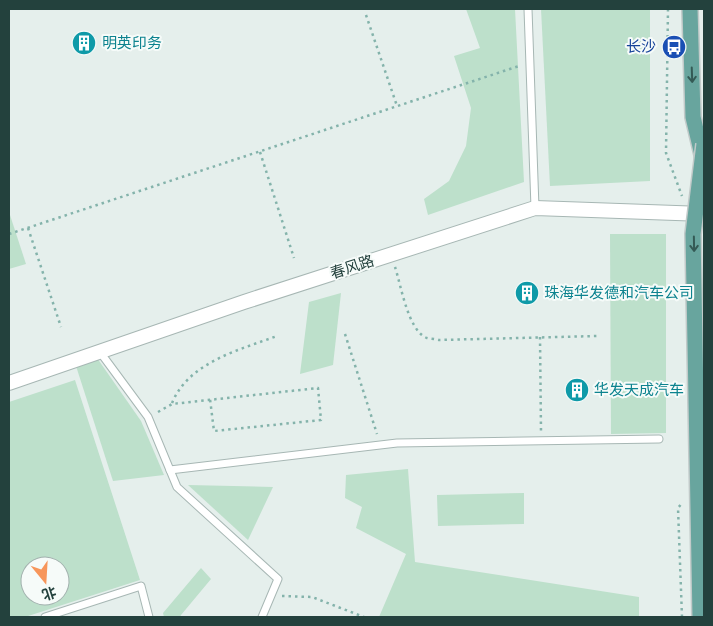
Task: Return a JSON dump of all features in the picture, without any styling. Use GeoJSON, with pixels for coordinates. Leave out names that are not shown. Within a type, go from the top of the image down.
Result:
{"type":"FeatureCollection","features":[{"type":"Feature","properties":{"kind":"main road"},"geometry":{"type":"LineString","coordinates":[[690,9],[693,117],[704,164]]}},
{"type":"Feature","properties":{"kind":"main road"},"geometry":{"type":"LineString","coordinates":[[700,617],[693,234],[704,144]]}},
{"type":"Feature","properties":{"kind":"street","name":"春风路"},"geometry":{"type":"LineString","coordinates":[[9,383],[244,302],[535,208],[704,214]]}},
{"type":"Feature","properties":{"kind":"lane"},"geometry":{"type":"LineString","coordinates":[[528,9],[535,208]]}},
{"type":"Feature","properties":{"kind":"lane"},"geometry":{"type":"LineString","coordinates":[[100,352],[148,417],[177,487],[278,579],[262,617]]}},
{"type":"Feature","properties":{"kind":"lane"},"geometry":{"type":"LineString","coordinates":[[170,470],[397,443],[659,439]]}},
{"type":"Feature","properties":{"kind":"lane"},"geometry":{"type":"LineString","coordinates":[[45,617],[141,586],[150,617]]}},
{"type":"Feature","properties":{"kind":"path"},"geometry":{"type":"LineString","coordinates":[[366,15],[397,106]]}},
{"type":"Feature","properties":{"kind":"path"},"geometry":{"type":"LineString","coordinates":[[9,234],[530,63]]}},
{"type":"Feature","properties":{"kind":"path"},"geometry":{"type":"LineString","coordinates":[[260,152],[294,258]]}},
{"type":"Feature","properties":{"kind":"path"},"geometry":{"type":"LineString","coordinates":[[28,228],[61,327]]}},
{"type":"Feature","properties":{"kind":"path"},"geometry":{"type":"LineString","coordinates":[[392,254],[411,321],[417,330],[427,338],[439,340],[598,336]]}},
{"type":"Feature","properties":{"kind":"path"},"geometry":{"type":"LineString","coordinates":[[345,334],[381,445]]}},
{"type":"Feature","properties":{"kind":"path"},"geometry":{"type":"LineString","coordinates":[[172,404],[176,393],[190,378],[219,357],[277,336]]}},
{"type":"Feature","properties":{"kind":"path"},"geometry":{"type":"LineString","coordinates":[[540,337],[541,441]]}},
{"type":"Feature","properties":{"kind":"path"},"geometry":{"type":"LineString","coordinates":[[148,417],[172,404],[210,399],[318,388],[321,420],[214,431],[210,399]]}},
{"type":"Feature","properties":{"kind":"path"},"geometry":{"type":"LineString","coordinates":[[271,596],[312,597],[364,617]]}},
{"type":"Feature","properties":{"kind":"green space"},"geometry":{"type":"Polygon","coordinates":[[[466,9],[515,9],[524,182],[428,215],[424,199],[449,181],[466,146],[471,108],[454,56],[480,48],[466,9]]]}},
{"type":"Feature","properties":{"kind":"green space"},"geometry":{"type":"Polygon","coordinates":[[[541,9],[650,9],[650,181],[550,186],[541,9]]]}},
{"type":"Feature","properties":{"kind":"green space"},"geometry":{"type":"Polygon","coordinates":[[[9,212],[26,264],[9,269],[9,212]]]}},
{"type":"Feature","properties":{"kind":"green space"},"geometry":{"type":"Polygon","coordinates":[[[610,234],[666,234],[666,433],[611,434],[610,234]]]}},
{"type":"Feature","properties":{"kind":"green space"},"geometry":{"type":"Polygon","coordinates":[[[341,293],[333,365],[300,374],[309,302],[341,293]]]}},
{"type":"Feature","properties":{"kind":"green space"},"geometry":{"type":"Polygon","coordinates":[[[97,358],[141,421],[164,475],[113,481],[76,366],[97,358]]]}},
{"type":"Feature","properties":{"kind":"green space"},"geometry":{"type":"Polygon","coordinates":[[[75,380],[140,580],[70,603],[70,556],[20,556],[20,606],[59,606],[25,617],[9,617],[9,402],[75,380]]]}},
{"type":"Feature","properties":{"kind":"green space"},"geometry":{"type":"Polygon","coordinates":[[[408,469],[415,562],[639,597],[639,617],[379,617],[406,554],[356,528],[362,507],[345,498],[346,475],[408,469]]]}},
{"type":"Feature","properties":{"kind":"green space"},"geometry":{"type":"Polygon","coordinates":[[[188,485],[273,487],[248,540],[188,485]]]}},
{"type":"Feature","properties":{"kind":"green space"},"geometry":{"type":"Polygon","coordinates":[[[524,493],[524,524],[438,526],[437,495],[524,493]]]}},
{"type":"Feature","properties":{"kind":"green space"},"geometry":{"type":"Polygon","coordinates":[[[201,568],[211,579],[180,617],[164,617],[163,613],[201,568]]]}},
{"type":"Feature","properties":{"kind":"place","name":"明英印务"},"geometry":{"type":"Point","coordinates":[84,43]}},
{"type":"Feature","properties":{"kind":"place","name":"长沙"},"geometry":{"type":"Point","coordinates":[674,47]}},
{"type":"Feature","properties":{"kind":"place","name":"珠海华发德和汽车公司"},"geometry":{"type":"Point","coordinates":[527,293]}},
{"type":"Feature","properties":{"kind":"place","name":"华发天成汽车"},"geometry":{"type":"Point","coordinates":[577,390]}}]}
